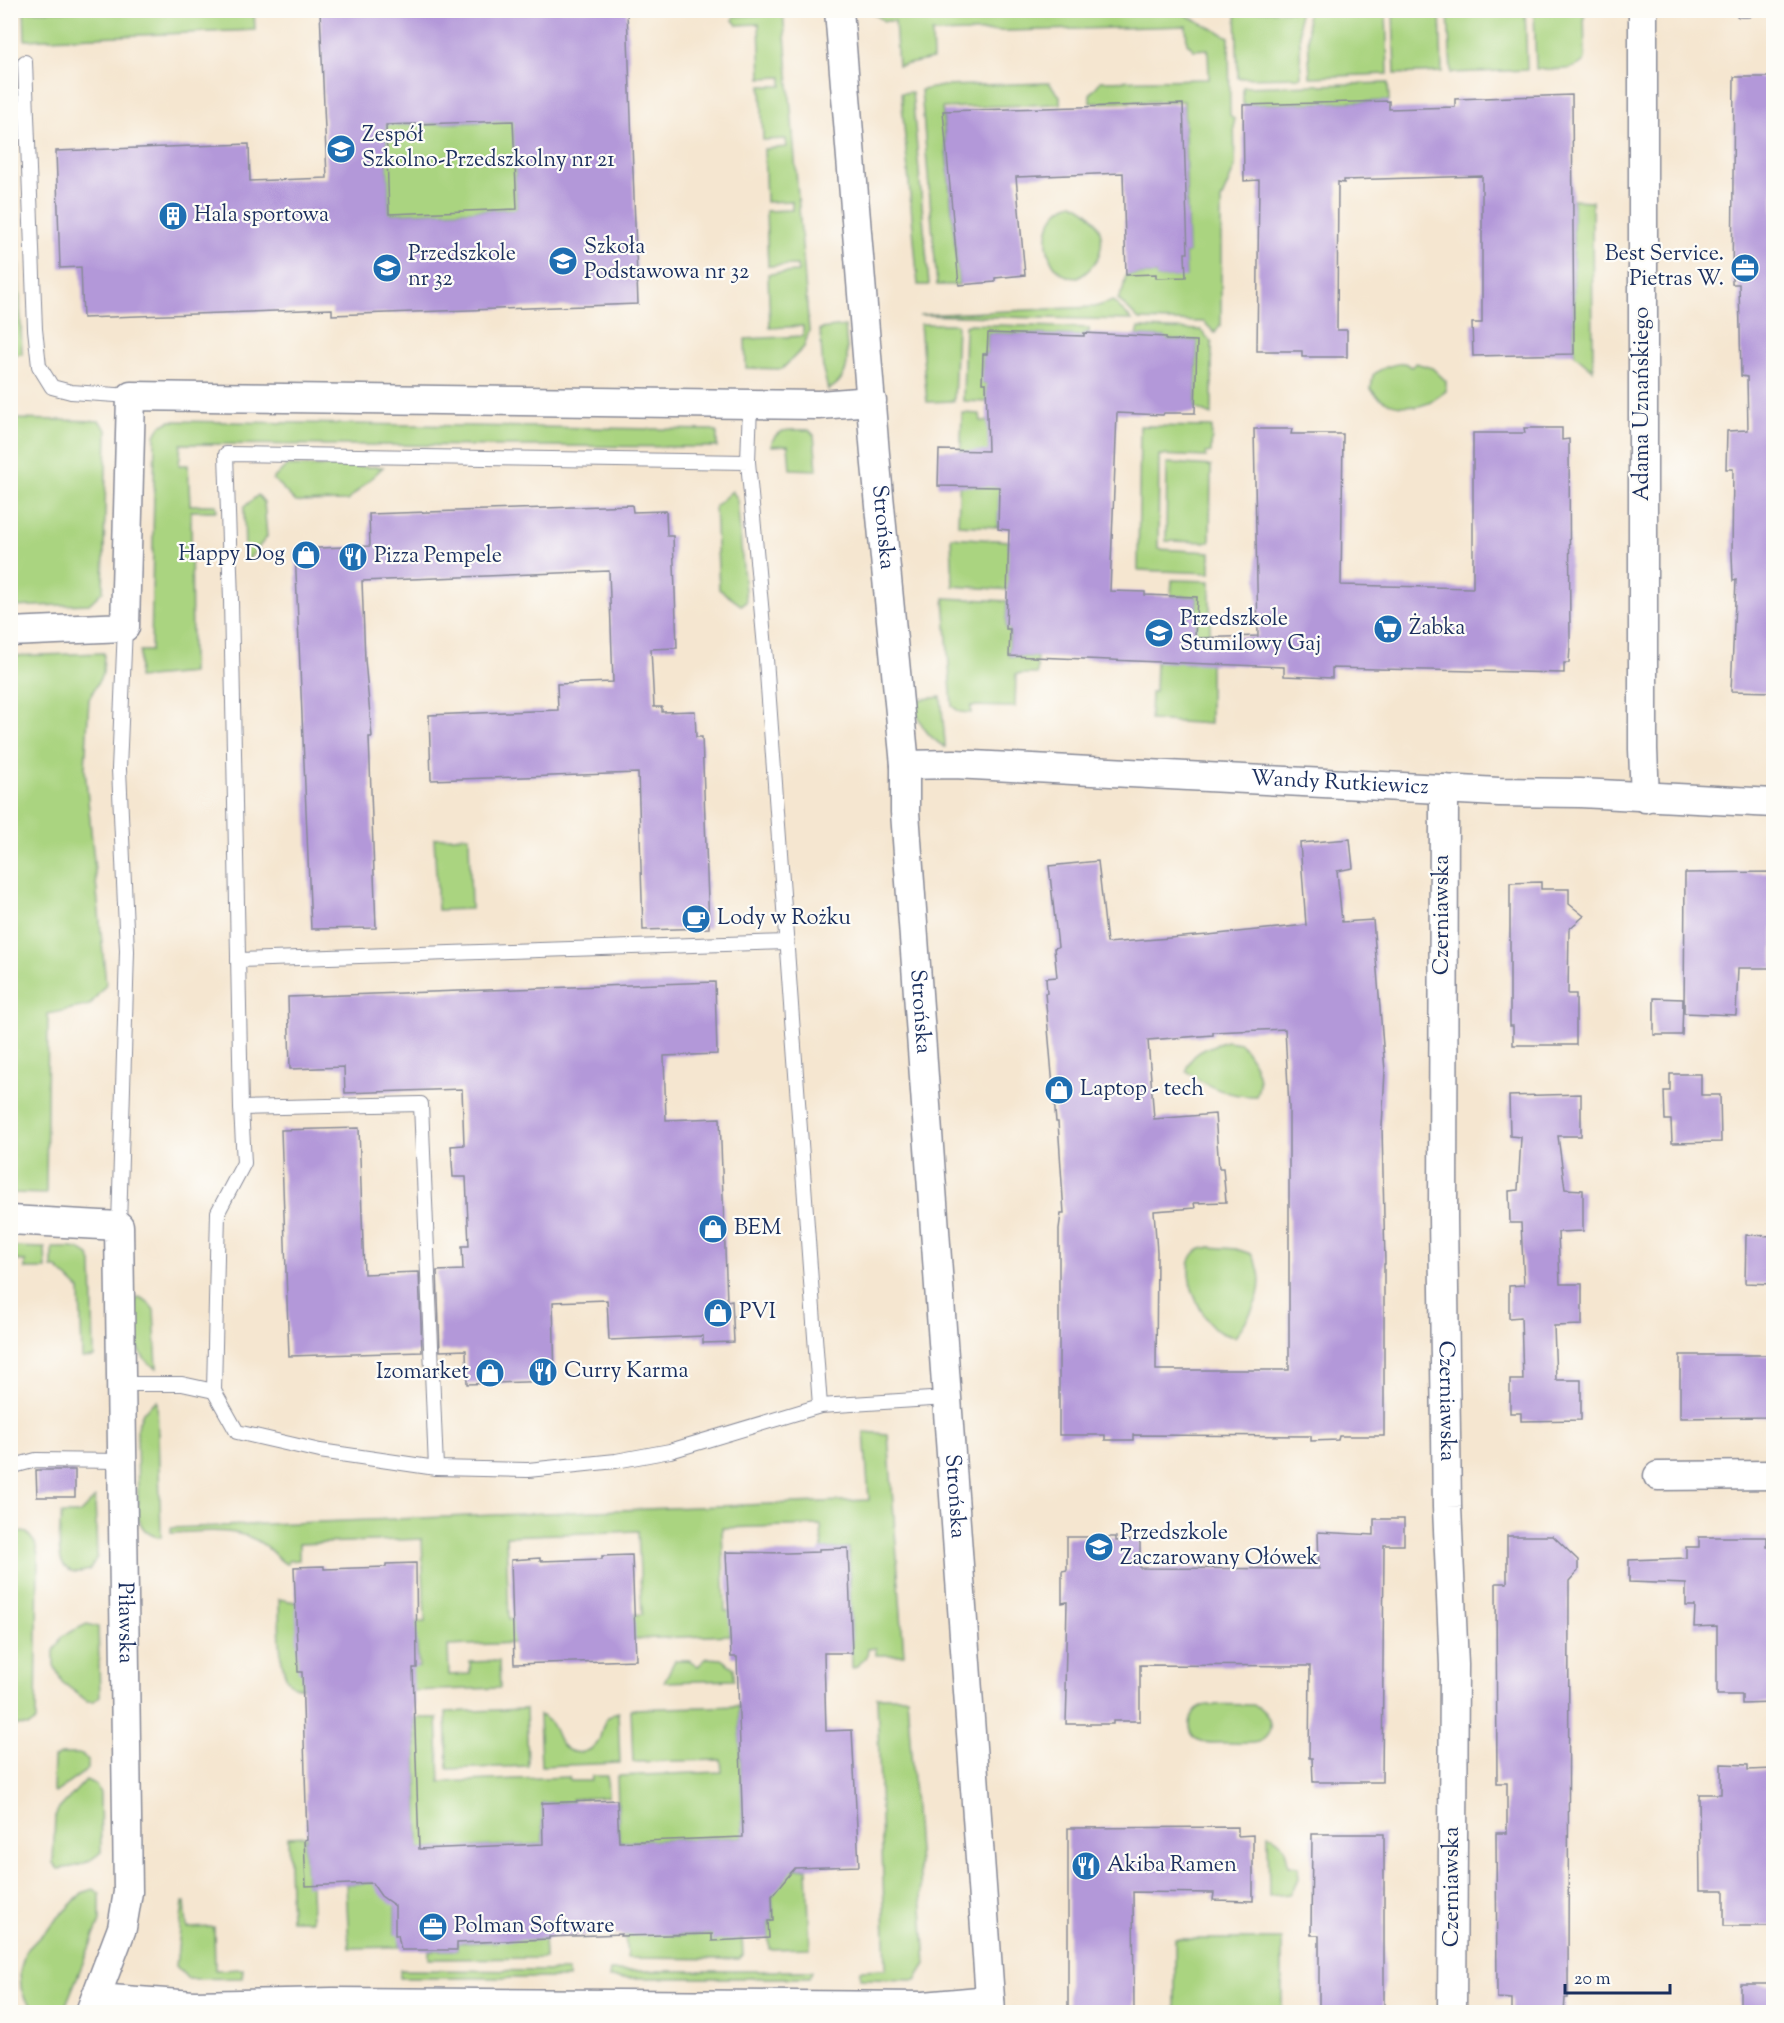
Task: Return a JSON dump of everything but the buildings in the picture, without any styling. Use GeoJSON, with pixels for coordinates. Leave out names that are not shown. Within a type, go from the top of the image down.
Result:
{"type":"FeatureCollection","features":[{"type":"Feature","properties":{"kind":"street","name":"Strońska"},"geometry":{"type":"LineString","coordinates":[[839,10],[904,765],[905,812],[991,2006]]}},
{"type":"Feature","properties":{"kind":"street","name":"Adama Uznańskiego"},"geometry":{"type":"LineString","coordinates":[[1643,10],[1643,749],[1645,798]]}},
{"type":"Feature","properties":{"kind":"street"},"geometry":{"type":"LineString","coordinates":[[10,632],[125,627],[131,396],[819,405],[872,401]]}},
{"type":"Feature","properties":{"kind":"street","name":"Wandy Rutkiewicz"},"geometry":{"type":"LineString","coordinates":[[904,765],[954,764],[1773,803]]}},
{"type":"Feature","properties":{"kind":"street","name":"Czerniawska"},"geometry":{"type":"LineString","coordinates":[[1444,789],[1443,1205],[1447,1507],[1454,1665],[1452,2013]]}},
{"type":"Feature","properties":{"kind":"street"},"geometry":{"type":"LineString","coordinates":[[10,1220],[119,1226]]}},
{"type":"Feature","properties":{"kind":"street","name":"Piławska"},"geometry":{"type":"LineString","coordinates":[[93,2006],[122,1928],[128,1892],[119,1226]]}},
{"type":"Feature","properties":{"kind":"street"},"geometry":{"type":"LineString","coordinates":[[1658,1476],[1773,1475]]}},
{"type":"Feature","properties":{"kind":"street"},"geometry":{"type":"LineString","coordinates":[[93,2006],[333,2002],[991,2006]]}},
{"type":"Feature","properties":{"kind":"lane"},"geometry":{"type":"LineString","coordinates":[[1741,10],[1747,10]]}},
{"type":"Feature","properties":{"kind":"lane"},"geometry":{"type":"LineString","coordinates":[[25,62],[35,328],[39,366],[52,387],[71,392],[131,396]]}},
{"type":"Feature","properties":{"kind":"lane"},"geometry":{"type":"LineString","coordinates":[[750,404],[748,462],[766,659],[820,1406]]}},
{"type":"Feature","properties":{"kind":"lane"},"geometry":{"type":"LineString","coordinates":[[748,462],[226,454],[244,1163],[218,1212],[214,1391],[237,1432],[320,1451],[436,1468],[528,1470],[616,1461],[670,1451],[820,1406],[947,1398]]}},
{"type":"Feature","properties":{"kind":"lane"},"geometry":{"type":"LineString","coordinates":[[119,1226],[127,951],[119,769],[125,627]]}},
{"type":"Feature","properties":{"kind":"lane"},"geometry":{"type":"LineString","coordinates":[[238,960],[786,942]]}},
{"type":"Feature","properties":{"kind":"lane"},"geometry":{"type":"LineString","coordinates":[[241,1108],[421,1104],[436,1468]]}},
{"type":"Feature","properties":{"kind":"lane"},"geometry":{"type":"LineString","coordinates":[[122,1384],[182,1384],[214,1391]]}},
{"type":"Feature","properties":{"kind":"lane"},"geometry":{"type":"LineString","coordinates":[[10,1467],[36,1460],[122,1461]]}},
{"type":"Feature","properties":{"kind":"green space"},"geometry":{"type":"Polygon","coordinates":[[[24,11],[254,11],[255,30],[25,40],[24,11]]]}},
{"type":"Feature","properties":{"kind":"green space"},"geometry":{"type":"Polygon","coordinates":[[[775,11],[783,11],[809,331],[804,347],[782,369],[746,368],[745,339],[803,336],[803,326],[770,328],[768,274],[798,272],[797,265],[768,266],[766,211],[792,210],[792,201],[766,202],[764,149],[787,147],[786,139],[763,140],[761,86],[782,86],[782,77],[761,78],[759,24],[737,25],[733,20],[734,16],[775,14],[775,11]]]}},
{"type":"Feature","properties":{"kind":"green space"},"geometry":{"type":"Polygon","coordinates":[[[870,11],[1178,11],[1229,37],[1230,115],[1234,119],[1235,167],[1221,200],[1221,324],[1215,333],[1204,322],[1139,320],[1118,299],[1123,290],[1126,275],[1156,274],[1157,278],[1186,276],[1185,253],[1188,253],[1184,101],[1090,103],[1090,94],[1101,81],[1209,79],[1208,49],[1194,50],[1187,43],[1186,26],[932,33],[933,59],[898,66],[895,21],[884,21],[870,11]]]}},
{"type":"Feature","properties":{"kind":"green space"},"geometry":{"type":"Polygon","coordinates":[[[1236,11],[1299,11],[1301,77],[1238,78],[1236,11]]]}},
{"type":"Feature","properties":{"kind":"green space"},"geometry":{"type":"Polygon","coordinates":[[[1307,11],[1386,11],[1388,74],[1310,77],[1307,11]]]}},
{"type":"Feature","properties":{"kind":"green space"},"geometry":{"type":"Polygon","coordinates":[[[1393,11],[1440,11],[1442,72],[1395,74],[1393,11]]]}},
{"type":"Feature","properties":{"kind":"green space"},"geometry":{"type":"Polygon","coordinates":[[[1448,11],[1525,11],[1527,70],[1451,73],[1448,11]]]}},
{"type":"Feature","properties":{"kind":"green space"},"geometry":{"type":"Polygon","coordinates":[[[1534,11],[1584,11],[1585,59],[1581,63],[1563,69],[1536,69],[1534,11]]]}},
{"type":"Feature","properties":{"kind":"green space"},"geometry":{"type":"Polygon","coordinates":[[[1049,83],[1060,96],[1060,104],[942,108],[959,285],[937,285],[921,90],[943,86],[1049,83]]]}},
{"type":"Feature","properties":{"kind":"green space"},"geometry":{"type":"Polygon","coordinates":[[[1388,83],[1389,101],[1243,105],[1243,87],[1388,83]]]}},
{"type":"Feature","properties":{"kind":"green space"},"geometry":{"type":"Polygon","coordinates":[[[912,92],[929,285],[918,285],[901,93],[912,92]]]}},
{"type":"Feature","properties":{"kind":"green space"},"geometry":{"type":"Polygon","coordinates":[[[513,101],[517,209],[389,214],[385,112],[396,125],[480,122],[513,101]]]}},
{"type":"Feature","properties":{"kind":"green space"},"geometry":{"type":"Polygon","coordinates":[[[11,146],[14,146],[22,354],[11,355],[11,146]]]}},
{"type":"Feature","properties":{"kind":"green space"},"geometry":{"type":"Polygon","coordinates":[[[1573,200],[1592,201],[1593,370],[1574,354],[1573,200]]]}},
{"type":"Feature","properties":{"kind":"green space"},"geometry":{"type":"Polygon","coordinates":[[[1073,203],[1093,218],[1099,228],[1101,239],[1101,249],[1096,260],[1089,270],[1078,278],[1066,275],[1056,268],[1047,245],[1052,219],[1060,209],[1073,203]]]}},
{"type":"Feature","properties":{"kind":"green space"},"geometry":{"type":"Polygon","coordinates":[[[1113,301],[1132,320],[919,315],[1095,307],[1113,301]]]}},
{"type":"Feature","properties":{"kind":"green space"},"geometry":{"type":"Polygon","coordinates":[[[920,324],[957,324],[954,401],[927,402],[920,324]]]}},
{"type":"Feature","properties":{"kind":"green space"},"geometry":{"type":"Polygon","coordinates":[[[970,324],[1089,328],[1089,333],[1084,333],[1084,336],[988,333],[987,354],[983,354],[983,383],[987,383],[987,402],[963,401],[965,326],[970,324]]]}},
{"type":"Feature","properties":{"kind":"green space"},"geometry":{"type":"Polygon","coordinates":[[[845,326],[847,362],[845,371],[836,385],[828,390],[823,370],[820,329],[845,326]]]}},
{"type":"Feature","properties":{"kind":"green space"},"geometry":{"type":"Polygon","coordinates":[[[1139,328],[1201,330],[1212,343],[1212,415],[1195,408],[1197,341],[1137,336],[1139,328]]]}},
{"type":"Feature","properties":{"kind":"green space"},"geometry":{"type":"Polygon","coordinates":[[[1405,363],[1411,367],[1416,363],[1432,368],[1446,381],[1446,391],[1429,403],[1416,407],[1393,404],[1381,399],[1371,389],[1373,375],[1388,366],[1405,363]]]}},
{"type":"Feature","properties":{"kind":"green space"},"geometry":{"type":"Polygon","coordinates":[[[962,413],[980,414],[981,421],[996,422],[1002,427],[998,527],[958,525],[962,413]]]}},
{"type":"Feature","properties":{"kind":"green space"},"geometry":{"type":"Polygon","coordinates":[[[11,419],[99,421],[107,430],[103,591],[89,604],[11,607],[11,419]]]}},
{"type":"Feature","properties":{"kind":"green space"},"geometry":{"type":"Polygon","coordinates":[[[170,421],[713,430],[717,433],[717,447],[181,444],[179,465],[188,465],[190,505],[216,505],[217,511],[191,511],[192,673],[138,678],[140,651],[151,651],[155,436],[160,426],[170,421]]]}},
{"type":"Feature","properties":{"kind":"green space"},"geometry":{"type":"Polygon","coordinates":[[[1140,426],[1212,427],[1211,452],[1206,453],[1206,457],[1159,455],[1158,549],[1210,552],[1210,573],[1138,570],[1140,426]]]}},
{"type":"Feature","properties":{"kind":"green space"},"geometry":{"type":"Polygon","coordinates":[[[786,430],[809,430],[814,435],[817,470],[790,469],[788,445],[771,446],[773,440],[776,435],[786,430]]]}},
{"type":"Feature","properties":{"kind":"green space"},"geometry":{"type":"Polygon","coordinates":[[[1167,463],[1211,466],[1210,542],[1166,541],[1167,463]]]}},
{"type":"Feature","properties":{"kind":"green space"},"geometry":{"type":"Polygon","coordinates":[[[286,466],[383,467],[347,501],[296,502],[273,479],[286,466]]]}},
{"type":"Feature","properties":{"kind":"green space"},"geometry":{"type":"Polygon","coordinates":[[[732,491],[737,498],[746,602],[741,605],[719,589],[715,506],[732,491]]]}},
{"type":"Feature","properties":{"kind":"green space"},"geometry":{"type":"Polygon","coordinates":[[[258,495],[264,502],[267,537],[248,560],[245,557],[244,507],[258,495]]]}},
{"type":"Feature","properties":{"kind":"green space"},"geometry":{"type":"Polygon","coordinates":[[[951,537],[1009,541],[1011,590],[953,586],[951,537]]]}},
{"type":"Feature","properties":{"kind":"green space"},"geometry":{"type":"Polygon","coordinates":[[[1172,580],[1210,581],[1210,724],[1150,720],[1151,692],[1155,692],[1156,661],[1194,663],[1197,597],[1171,596],[1172,580]]]}},
{"type":"Feature","properties":{"kind":"green space"},"geometry":{"type":"Polygon","coordinates":[[[944,598],[1007,601],[1006,628],[1010,629],[1009,656],[1037,657],[1037,674],[1016,674],[1015,707],[971,706],[971,713],[960,712],[952,706],[944,598]]]}},
{"type":"Feature","properties":{"kind":"green space"},"geometry":{"type":"Polygon","coordinates":[[[104,653],[103,673],[89,699],[85,769],[106,984],[90,1005],[48,1014],[46,1194],[11,1193],[11,656],[104,653]]]}},
{"type":"Feature","properties":{"kind":"green space"},"geometry":{"type":"Polygon","coordinates":[[[941,697],[945,747],[924,727],[917,714],[914,700],[941,697]]]}},
{"type":"Feature","properties":{"kind":"green space"},"geometry":{"type":"Polygon","coordinates":[[[469,836],[471,909],[438,910],[434,838],[469,836]]]}},
{"type":"Feature","properties":{"kind":"green space"},"geometry":{"type":"Polygon","coordinates":[[[1227,1041],[1240,1043],[1253,1061],[1259,1082],[1256,1096],[1237,1095],[1219,1090],[1202,1082],[1187,1071],[1188,1064],[1196,1054],[1227,1041]]]}},
{"type":"Feature","properties":{"kind":"green space"},"geometry":{"type":"Polygon","coordinates":[[[10,1247],[45,1248],[46,1269],[25,1269],[25,1261],[11,1260],[10,1247]]]}},
{"type":"Feature","properties":{"kind":"green space"},"geometry":{"type":"Polygon","coordinates":[[[1210,1247],[1236,1249],[1251,1254],[1257,1265],[1260,1276],[1258,1297],[1235,1337],[1221,1333],[1214,1328],[1200,1307],[1190,1282],[1191,1259],[1197,1251],[1210,1247]]]}},
{"type":"Feature","properties":{"kind":"green space"},"geometry":{"type":"Polygon","coordinates":[[[52,1248],[81,1250],[92,1262],[94,1357],[82,1358],[80,1290],[57,1268],[52,1268],[52,1248]]]}},
{"type":"Feature","properties":{"kind":"green space"},"geometry":{"type":"Polygon","coordinates":[[[139,1297],[147,1301],[154,1310],[157,1368],[148,1363],[138,1347],[135,1299],[139,1297]]]}},
{"type":"Feature","properties":{"kind":"green space"},"geometry":{"type":"Polygon","coordinates":[[[157,1400],[161,1537],[146,1531],[138,1516],[137,1427],[143,1412],[157,1400]]]}},
{"type":"Feature","properties":{"kind":"green space"},"geometry":{"type":"Polygon","coordinates":[[[864,1432],[888,1434],[904,1655],[876,1655],[876,1648],[868,1649],[867,1655],[857,1667],[852,1668],[849,1548],[822,1549],[821,1525],[722,1528],[725,1611],[732,1611],[730,1635],[635,1639],[629,1615],[642,1614],[638,1531],[506,1536],[509,1619],[518,1619],[514,1643],[448,1646],[449,1675],[470,1674],[470,1662],[499,1661],[500,1688],[378,1692],[377,1669],[419,1667],[414,1622],[425,1622],[422,1539],[299,1544],[299,1560],[288,1561],[286,1564],[261,1543],[240,1534],[218,1531],[171,1533],[171,1528],[869,1500],[864,1432]]]}},
{"type":"Feature","properties":{"kind":"green space"},"geometry":{"type":"Polygon","coordinates":[[[95,1498],[97,1557],[89,1570],[77,1572],[68,1570],[60,1556],[61,1514],[79,1514],[95,1498]]]}},
{"type":"Feature","properties":{"kind":"green space"},"geometry":{"type":"Polygon","coordinates":[[[10,1530],[27,1533],[35,1543],[38,1555],[36,1721],[29,1726],[14,1725],[10,1530]]]}},
{"type":"Feature","properties":{"kind":"green space"},"geometry":{"type":"Polygon","coordinates":[[[279,1599],[295,1602],[331,1671],[332,1686],[298,1687],[288,1681],[282,1660],[279,1599]]]}},
{"type":"Feature","properties":{"kind":"green space"},"geometry":{"type":"Polygon","coordinates":[[[87,1624],[98,1627],[100,1696],[94,1701],[87,1701],[62,1682],[54,1665],[54,1651],[62,1636],[87,1624]]]}},
{"type":"Feature","properties":{"kind":"green space"},"geometry":{"type":"Polygon","coordinates":[[[707,1658],[721,1659],[734,1668],[734,1680],[664,1682],[675,1660],[689,1660],[698,1666],[707,1658]]]}},
{"type":"Feature","properties":{"kind":"green space"},"geometry":{"type":"Polygon","coordinates":[[[877,1697],[907,1697],[926,1964],[916,1980],[860,1979],[860,1970],[886,1969],[877,1697]]]}},
{"type":"Feature","properties":{"kind":"green space"},"geometry":{"type":"Polygon","coordinates":[[[1253,1705],[1264,1712],[1270,1723],[1268,1734],[1258,1742],[1207,1743],[1198,1740],[1191,1732],[1190,1722],[1194,1712],[1202,1706],[1253,1705]]]}},
{"type":"Feature","properties":{"kind":"green space"},"geometry":{"type":"Polygon","coordinates":[[[739,1706],[743,1837],[619,1842],[617,1776],[722,1772],[721,1760],[633,1762],[631,1709],[739,1706]]]}},
{"type":"Feature","properties":{"kind":"green space"},"geometry":{"type":"Polygon","coordinates":[[[526,1709],[528,1766],[448,1769],[446,1712],[526,1709]]]}},
{"type":"Feature","properties":{"kind":"green space"},"geometry":{"type":"Polygon","coordinates":[[[618,1712],[620,1763],[541,1766],[539,1715],[550,1722],[563,1746],[572,1752],[580,1752],[589,1750],[595,1745],[604,1722],[618,1712]]]}},
{"type":"Feature","properties":{"kind":"green space"},"geometry":{"type":"Polygon","coordinates":[[[415,1718],[437,1718],[440,1782],[569,1777],[570,1781],[591,1781],[592,1776],[607,1776],[608,1797],[542,1803],[543,1844],[419,1849],[415,1718]]]}},
{"type":"Feature","properties":{"kind":"green space"},"geometry":{"type":"Polygon","coordinates":[[[61,1754],[82,1754],[88,1761],[88,1769],[55,1793],[53,1791],[54,1758],[61,1754]]]}},
{"type":"Feature","properties":{"kind":"green space"},"geometry":{"type":"Polygon","coordinates":[[[86,1780],[95,1784],[100,1793],[101,1852],[81,1864],[58,1869],[53,1863],[55,1816],[86,1780]]]}},
{"type":"Feature","properties":{"kind":"green space"},"geometry":{"type":"Polygon","coordinates":[[[1268,1834],[1278,1839],[1284,1846],[1288,1866],[1298,1867],[1299,1880],[1289,1894],[1269,1896],[1268,1834]]]}},
{"type":"Feature","properties":{"kind":"green space"},"geometry":{"type":"Polygon","coordinates":[[[307,1836],[304,1840],[306,1885],[311,1885],[312,1920],[291,1920],[288,1837],[307,1836]]]}},
{"type":"Feature","properties":{"kind":"green space"},"geometry":{"type":"Polygon","coordinates":[[[807,1868],[810,1948],[769,1949],[768,1921],[773,1921],[772,1891],[785,1880],[784,1878],[793,1869],[807,1868]]]}},
{"type":"Feature","properties":{"kind":"green space"},"geometry":{"type":"Polygon","coordinates":[[[372,1883],[395,1904],[395,1934],[400,1935],[400,1947],[349,1948],[346,1884],[372,1883]]]}},
{"type":"Feature","properties":{"kind":"green space"},"geometry":{"type":"Polygon","coordinates":[[[94,1889],[100,1894],[100,1921],[63,2012],[40,2012],[25,1999],[21,1988],[20,1972],[25,1952],[82,1893],[94,1889]]]}},
{"type":"Feature","properties":{"kind":"green space"},"geometry":{"type":"Polygon","coordinates":[[[183,1902],[185,1902],[187,1928],[214,1927],[215,1970],[243,1969],[242,1978],[188,1979],[176,1966],[183,1902]]]}},
{"type":"Feature","properties":{"kind":"green space"},"geometry":{"type":"Polygon","coordinates":[[[673,1931],[673,1936],[712,1934],[742,1939],[743,1955],[739,1959],[627,1958],[625,1933],[673,1931]]]}},
{"type":"Feature","properties":{"kind":"green space"},"geometry":{"type":"Polygon","coordinates":[[[544,1935],[545,1958],[429,1959],[429,1950],[457,1950],[457,1943],[496,1942],[496,1937],[544,1935]]]}},
{"type":"Feature","properties":{"kind":"green space"},"geometry":{"type":"Polygon","coordinates":[[[1175,1939],[1282,1939],[1282,2012],[1175,2012],[1175,1939]]]}},
{"type":"Feature","properties":{"kind":"green space"},"geometry":{"type":"Polygon","coordinates":[[[400,1970],[568,1971],[568,1978],[400,1978],[400,1970]]]}},
{"type":"Feature","properties":{"kind":"green space"},"geometry":{"type":"Polygon","coordinates":[[[610,1971],[812,1971],[809,1978],[609,1978],[610,1971]]]}},
{"type":"Feature","properties":{"kind":"place","name":"Zespół Szkolno-Przedszkolny nr 21"},"geometry":{"type":"Point","coordinates":[341,149]}},
{"type":"Feature","properties":{"kind":"place","name":"Hala sportowa"},"geometry":{"type":"Point","coordinates":[173,216]}},
{"type":"Feature","properties":{"kind":"place","name":"Szkoła Podstawowa nr 32"},"geometry":{"type":"Point","coordinates":[563,261]}},
{"type":"Feature","properties":{"kind":"place","name":"Przedszkole nr 32"},"geometry":{"type":"Point","coordinates":[387,268]}},
{"type":"Feature","properties":{"kind":"place","name":"Best Service. Pietras W."},"geometry":{"type":"Point","coordinates":[1745,268]}},
{"type":"Feature","properties":{"kind":"place","name":"Happy Dog"},"geometry":{"type":"Point","coordinates":[306,555]}},
{"type":"Feature","properties":{"kind":"place","name":"Pizza Pempele"},"geometry":{"type":"Point","coordinates":[353,557]}},
{"type":"Feature","properties":{"kind":"place","name":"Żabka"},"geometry":{"type":"Point","coordinates":[1388,629]}},
{"type":"Feature","properties":{"kind":"place","name":"Przedszkole Stumilowy Gaj"},"geometry":{"type":"Point","coordinates":[1159,633]}},
{"type":"Feature","properties":{"kind":"place","name":"Lody w Rożku"},"geometry":{"type":"Point","coordinates":[696,919]}},
{"type":"Feature","properties":{"kind":"place","name":"Laptop - tech"},"geometry":{"type":"Point","coordinates":[1059,1090]}},
{"type":"Feature","properties":{"kind":"place","name":"BEM"},"geometry":{"type":"Point","coordinates":[713,1229]}},
{"type":"Feature","properties":{"kind":"place","name":"PVI"},"geometry":{"type":"Point","coordinates":[718,1313]}},
{"type":"Feature","properties":{"kind":"place","name":"Curry Karma"},"geometry":{"type":"Point","coordinates":[543,1372]}},
{"type":"Feature","properties":{"kind":"place","name":"Izomarket"},"geometry":{"type":"Point","coordinates":[490,1373]}},
{"type":"Feature","properties":{"kind":"place","name":"Przedszkole Zaczarowany Ołówek"},"geometry":{"type":"Point","coordinates":[1099,1547]}},
{"type":"Feature","properties":{"kind":"place","name":"Akiba Ramen"},"geometry":{"type":"Point","coordinates":[1086,1866]}},
{"type":"Feature","properties":{"kind":"place","name":"Polman Software"},"geometry":{"type":"Point","coordinates":[433,1927]}}]}
